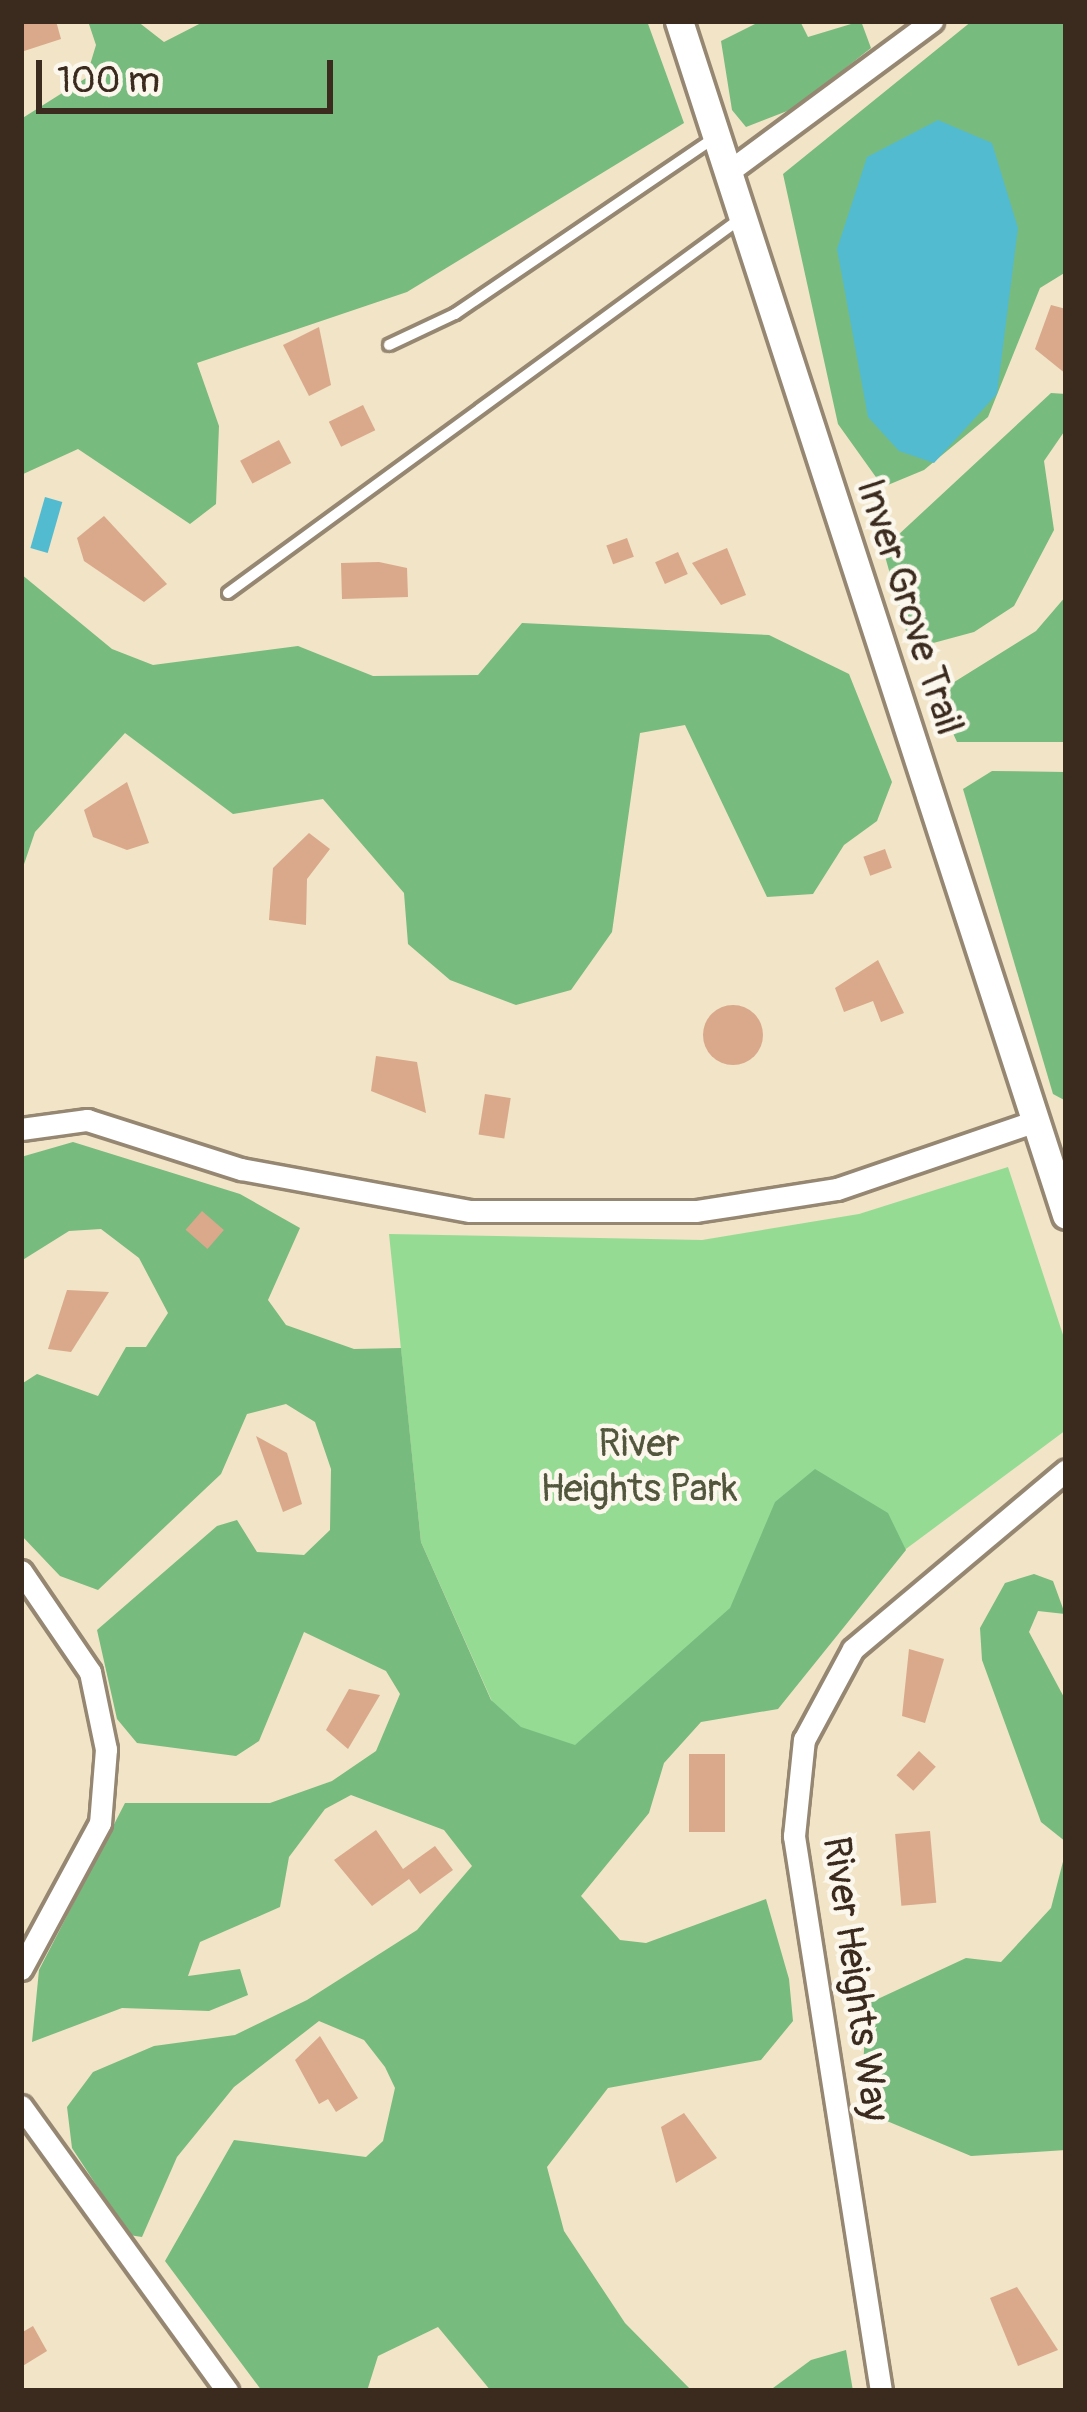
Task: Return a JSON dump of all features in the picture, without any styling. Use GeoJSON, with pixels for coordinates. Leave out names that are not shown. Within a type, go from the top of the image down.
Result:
{"type":"FeatureCollection","features":[{"type":"Feature","properties":{"kind":"street","name":"Inver Grove Trail"},"geometry":{"type":"LineString","coordinates":[[679,21],[1066,1215]]}},
{"type":"Feature","properties":{"kind":"street"},"geometry":{"type":"LineString","coordinates":[[728,172],[932,21]]}},
{"type":"Feature","properties":{"kind":"street"},"geometry":{"type":"LineString","coordinates":[[21,1129],[87,1120],[241,1169],[470,1210],[696,1211],[837,1189],[1033,1122]]}},
{"type":"Feature","properties":{"kind":"street","name":"River Heights Way"},"geometry":{"type":"LineString","coordinates":[[881,2391],[794,1836],[804,1740],[853,1649],[1066,1470]]}},
{"type":"Feature","properties":{"kind":"street"},"geometry":{"type":"LineString","coordinates":[[21,1571],[90,1672],[106,1749],[100,1822],[21,1969]]}},
{"type":"Feature","properties":{"kind":"street"},"geometry":{"type":"LineString","coordinates":[[21,2106],[227,2391]]}},
{"type":"Feature","properties":{"kind":"lane"},"geometry":{"type":"LineString","coordinates":[[389,345],[455,314],[717,136]]}},
{"type":"Feature","properties":{"kind":"lane"},"geometry":{"type":"LineString","coordinates":[[228,593],[742,217]]}},
{"type":"Feature","properties":{"kind":"green space"},"geometry":{"type":"Polygon","coordinates":[[[88,21],[137,21],[164,42],[205,21],[647,21],[684,123],[407,292],[197,363],[219,426],[216,504],[190,524],[78,449],[21,475],[21,119],[86,78],[96,45],[88,21]]]}},
{"type":"Feature","properties":{"kind":"green space"},"geometry":{"type":"Polygon","coordinates":[[[761,21],[800,21],[808,37],[861,21],[871,48],[795,108],[746,127],[732,110],[721,41],[761,21]]]}},
{"type":"Feature","properties":{"kind":"green space"},"geometry":{"type":"Polygon","coordinates":[[[972,21],[1066,21],[1066,272],[1040,288],[988,417],[924,470],[883,487],[838,424],[783,174],[972,21]]]}},
{"type":"Feature","properties":{"kind":"green space"},"geometry":{"type":"Polygon","coordinates":[[[1051,393],[1066,394],[1066,429],[1044,461],[1054,530],[1014,606],[974,632],[911,649],[883,549],[1051,393]]]}},
{"type":"Feature","properties":{"kind":"green space"},"geometry":{"type":"Polygon","coordinates":[[[21,574],[112,649],[153,665],[298,646],[373,676],[478,675],[522,623],[769,635],[849,674],[892,782],[877,821],[844,845],[813,894],[767,897],[685,725],[640,733],[612,932],[571,990],[516,1005],[450,980],[408,944],[404,893],[323,799],[233,814],[125,733],[35,832],[21,873],[21,574]]]}},
{"type":"Feature","properties":{"kind":"green space"},"geometry":{"type":"Polygon","coordinates":[[[1066,596],[1066,742],[957,742],[935,694],[1036,631],[1066,596]]]}},
{"type":"Feature","properties":{"kind":"green space"},"geometry":{"type":"Polygon","coordinates":[[[992,771],[1066,772],[1066,1101],[1053,1094],[963,789],[992,771]]]}},
{"type":"Feature","properties":{"kind":"green space"},"geometry":{"type":"Polygon","coordinates":[[[73,1142],[240,1194],[300,1228],[268,1300],[286,1325],[354,1349],[401,1348],[421,1542],[491,1700],[521,1727],[575,1745],[730,1608],[775,1502],[815,1469],[888,1513],[906,1550],[778,1709],[701,1722],[664,1763],[649,1813],[581,1896],[620,1940],[646,1943],[766,1899],[789,1979],[793,2021],[761,2060],[608,2088],[547,2167],[564,2231],[625,2323],[692,2391],[491,2391],[438,2327],[378,2356],[367,2391],[262,2391],[165,2261],[234,2140],[366,2157],[383,2141],[395,2088],[385,2067],[364,2040],[319,2021],[234,2087],[177,2157],[142,2237],[129,2235],[72,2148],[67,2107],[93,2072],[154,2046],[235,2035],[307,2000],[417,1930],[472,1866],[444,1830],[351,1795],[325,1809],[289,1857],[280,1907],[200,1942],[188,1976],[240,1969],[248,1995],[209,2011],[122,2008],[32,2042],[39,1970],[125,1803],[270,1803],[332,1781],[376,1751],[400,1694],[386,1671],[304,1632],[259,1741],[236,1756],[137,1743],[117,1719],[97,1630],[217,1526],[237,1520],[257,1552],[304,1555],[330,1530],[331,1469],[315,1422],[286,1404],[247,1414],[221,1474],[98,1590],[60,1576],[21,1535],[23,1383],[37,1374],[98,1396],[126,1347],[146,1347],[168,1313],[139,1258],[101,1229],[69,1231],[21,1261],[21,1157],[73,1142]]]}},
{"type":"Feature","properties":{"kind":"green space","name":"River Heights Park"},"geometry":{"type":"Polygon","coordinates":[[[1008,1167],[1066,1344],[1066,1430],[544,1818],[421,1542],[389,1234],[702,1240],[859,1214],[1008,1167]]]}},
{"type":"Feature","properties":{"kind":"green space"},"geometry":{"type":"Polygon","coordinates":[[[1034,1574],[1053,1581],[1065,1614],[1038,1611],[1029,1632],[1066,1701],[1066,1842],[1041,1822],[982,1660],[980,1628],[1005,1583],[1034,1574]]]}},
{"type":"Feature","properties":{"kind":"green space"},"geometry":{"type":"Polygon","coordinates":[[[1066,1850],[1066,2150],[971,2156],[882,2119],[862,2082],[867,2004],[966,1958],[1001,1962],[1051,1908],[1066,1850]]]}},
{"type":"Feature","properties":{"kind":"green space"},"geometry":{"type":"Polygon","coordinates":[[[846,2350],[853,2391],[769,2391],[811,2360],[846,2350]]]}},
{"type":"Feature","properties":{"kind":"water"},"geometry":{"type":"Polygon","coordinates":[[[938,120],[992,143],[1018,228],[997,394],[934,463],[899,451],[868,417],[837,249],[867,157],[938,120]]]}},
{"type":"Feature","properties":{"kind":"water"},"geometry":{"type":"Polygon","coordinates":[[[45,497],[62,502],[48,553],[30,548],[45,497]]]}},
{"type":"Feature","properties":{"kind":"building"},"geometry":{"type":"Polygon","coordinates":[[[21,21],[56,21],[61,39],[21,52],[21,21]]]}},
{"type":"Feature","properties":{"kind":"building"},"geometry":{"type":"Polygon","coordinates":[[[1051,305],[1066,309],[1066,374],[1035,349],[1051,305]]]}},
{"type":"Feature","properties":{"kind":"building"},"geometry":{"type":"Polygon","coordinates":[[[319,327],[331,385],[309,396],[283,345],[319,327]]]}},
{"type":"Feature","properties":{"kind":"building"},"geometry":{"type":"Polygon","coordinates":[[[363,405],[375,430],[341,447],[329,422],[363,405]]]}},
{"type":"Feature","properties":{"kind":"building"},"geometry":{"type":"Polygon","coordinates":[[[279,440],[291,463],[252,484],[240,461],[279,440]]]}},
{"type":"Feature","properties":{"kind":"building"},"geometry":{"type":"Polygon","coordinates":[[[104,516],[167,584],[144,602],[84,561],[77,538],[104,516]]]}},
{"type":"Feature","properties":{"kind":"building"},"geometry":{"type":"Polygon","coordinates":[[[627,538],[634,557],[613,564],[606,546],[627,538]]]}},
{"type":"Feature","properties":{"kind":"building"},"geometry":{"type":"Polygon","coordinates":[[[727,548],[746,595],[721,605],[692,563],[727,548]]]}},
{"type":"Feature","properties":{"kind":"building"},"geometry":{"type":"Polygon","coordinates":[[[678,552],[688,574],[665,584],[655,562],[678,552]]]}},
{"type":"Feature","properties":{"kind":"building"},"geometry":{"type":"Polygon","coordinates":[[[379,562],[407,568],[408,597],[342,599],[341,563],[379,562]]]}},
{"type":"Feature","properties":{"kind":"building"},"geometry":{"type":"Polygon","coordinates":[[[127,782],[149,843],[127,850],[93,837],[84,810],[127,782]]]}},
{"type":"Feature","properties":{"kind":"building"},"geometry":{"type":"Polygon","coordinates":[[[309,833],[330,849],[307,879],[306,925],[269,920],[273,868],[309,833]]]}},
{"type":"Feature","properties":{"kind":"building"},"geometry":{"type":"Polygon","coordinates":[[[885,849],[892,868],[870,876],[863,857],[885,849]]]}},
{"type":"Feature","properties":{"kind":"building"},"geometry":{"type":"Polygon","coordinates":[[[878,960],[904,1013],[881,1022],[873,1001],[844,1012],[835,988],[878,960]]]}},
{"type":"Feature","properties":{"kind":"building"},"geometry":{"type":"Polygon","coordinates":[[[733,1005],[754,1014],[763,1035],[754,1056],[733,1065],[712,1056],[703,1035],[712,1014],[733,1005]]]}},
{"type":"Feature","properties":{"kind":"building"},"geometry":{"type":"Polygon","coordinates":[[[376,1056],[417,1062],[426,1113],[371,1091],[376,1056]]]}},
{"type":"Feature","properties":{"kind":"building"},"geometry":{"type":"Polygon","coordinates":[[[485,1094],[511,1098],[504,1139],[479,1134],[485,1094]]]}},
{"type":"Feature","properties":{"kind":"building"},"geometry":{"type":"Polygon","coordinates":[[[202,1211],[224,1230],[207,1249],[186,1230],[202,1211]]]}},
{"type":"Feature","properties":{"kind":"building"},"geometry":{"type":"Polygon","coordinates":[[[67,1290],[109,1292],[71,1352],[48,1349],[67,1290]]]}},
{"type":"Feature","properties":{"kind":"building"},"geometry":{"type":"Polygon","coordinates":[[[256,1436],[287,1453],[302,1504],[283,1512],[256,1436]]]}},
{"type":"Feature","properties":{"kind":"building"},"geometry":{"type":"Polygon","coordinates":[[[909,1649],[944,1659],[925,1723],[902,1716],[909,1649]]]}},
{"type":"Feature","properties":{"kind":"building"},"geometry":{"type":"Polygon","coordinates":[[[349,1689],[380,1695],[348,1749],[326,1730],[349,1689]]]}},
{"type":"Feature","properties":{"kind":"building"},"geometry":{"type":"Polygon","coordinates":[[[919,1751],[936,1767],[913,1791],[896,1775],[919,1751]]]}},
{"type":"Feature","properties":{"kind":"building"},"geometry":{"type":"Polygon","coordinates":[[[689,1754],[725,1754],[725,1832],[689,1832],[689,1754]]]}},
{"type":"Feature","properties":{"kind":"building"},"geometry":{"type":"Polygon","coordinates":[[[376,1830],[403,1869],[435,1846],[453,1870],[420,1894],[409,1879],[372,1906],[334,1860],[376,1830]]]}},
{"type":"Feature","properties":{"kind":"building"},"geometry":{"type":"Polygon","coordinates":[[[930,1831],[936,1903],[901,1906],[895,1834],[930,1831]]]}},
{"type":"Feature","properties":{"kind":"building"},"geometry":{"type":"Polygon","coordinates":[[[320,2036],[358,2098],[336,2112],[328,2099],[319,2104],[295,2060],[320,2036]]]}},
{"type":"Feature","properties":{"kind":"building"},"geometry":{"type":"Polygon","coordinates":[[[684,2113],[717,2158],[676,2183],[661,2127],[684,2113]]]}},
{"type":"Feature","properties":{"kind":"building"},"geometry":{"type":"Polygon","coordinates":[[[1017,2287],[1058,2350],[1018,2366],[990,2298],[1017,2287]]]}},
{"type":"Feature","properties":{"kind":"building"},"geometry":{"type":"Polygon","coordinates":[[[33,2326],[47,2351],[21,2367],[21,2333],[33,2326]]]}}]}
